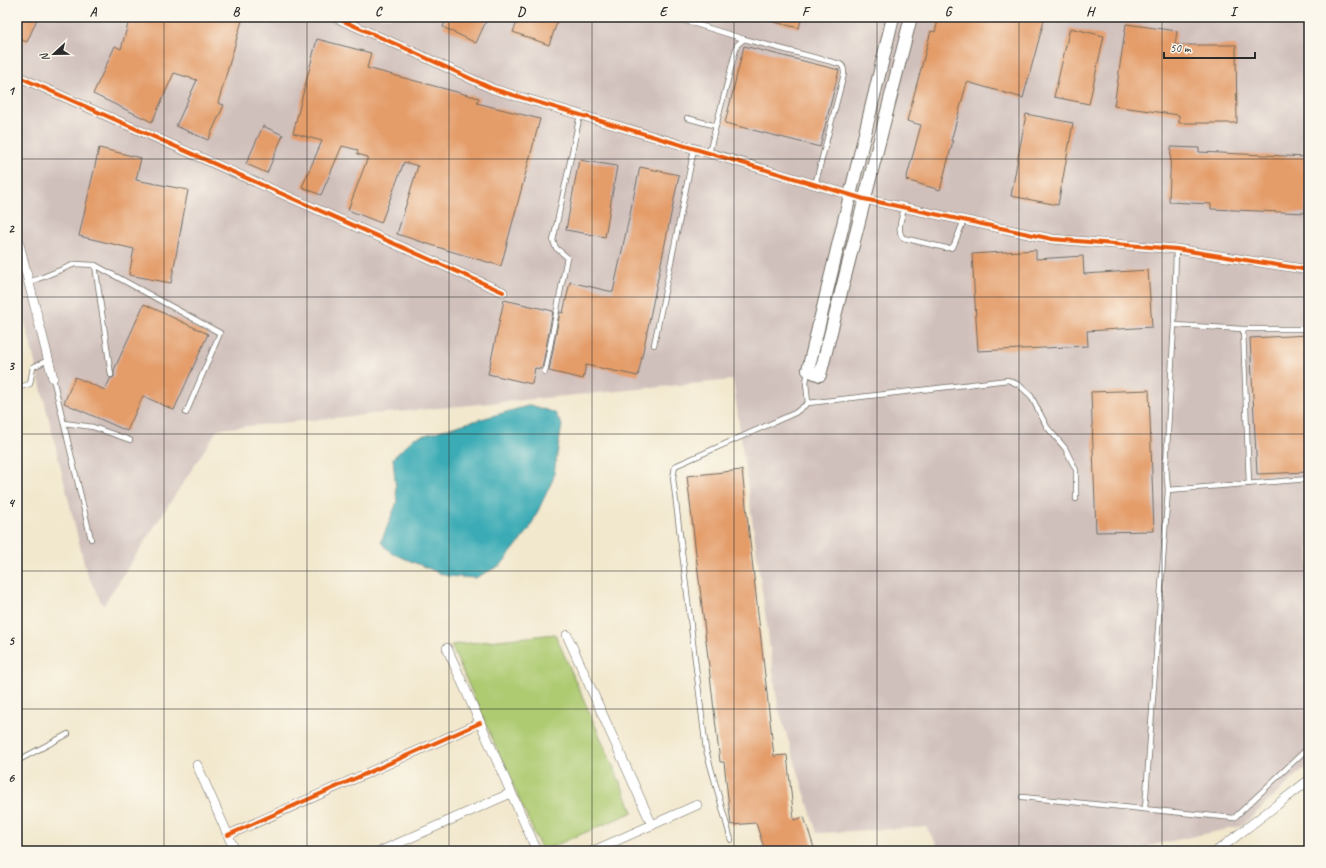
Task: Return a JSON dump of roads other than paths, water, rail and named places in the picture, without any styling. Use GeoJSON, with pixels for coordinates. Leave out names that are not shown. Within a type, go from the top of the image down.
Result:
{"type":"FeatureCollection","features":[{"type":"Feature","properties":{"kind":"street"},"geometry":{"type":"LineString","coordinates":[[334,17],[493,89],[864,199],[1052,239],[1176,249],[1309,270]]}},
{"type":"Feature","properties":{"kind":"street"},"geometry":{"type":"LineString","coordinates":[[893,17],[808,370],[820,375],[911,17]]}},
{"type":"Feature","properties":{"kind":"street"},"geometry":{"type":"LineString","coordinates":[[17,76],[503,292]]}},
{"type":"Feature","properties":{"kind":"street"},"geometry":{"type":"LineString","coordinates":[[17,236],[53,378]]}},
{"type":"Feature","properties":{"kind":"street"},"geometry":{"type":"LineString","coordinates":[[567,635],[652,825]]}},
{"type":"Feature","properties":{"kind":"street"},"geometry":{"type":"LineString","coordinates":[[447,648],[536,851]]}},
{"type":"Feature","properties":{"kind":"street"},"geometry":{"type":"LineString","coordinates":[[228,836],[480,723]]}},
{"type":"Feature","properties":{"kind":"street"},"geometry":{"type":"LineString","coordinates":[[197,765],[235,851]]}},
{"type":"Feature","properties":{"kind":"street"},"geometry":{"type":"LineString","coordinates":[[1217,851],[1309,780]]}},
{"type":"Feature","properties":{"kind":"street"},"geometry":{"type":"LineString","coordinates":[[381,851],[511,793]]}},
{"type":"Feature","properties":{"kind":"street"},"geometry":{"type":"LineString","coordinates":[[593,851],[697,805]]}},
{"type":"Feature","properties":{"kind":"lane"},"geometry":{"type":"LineString","coordinates":[[673,17],[744,39],[842,66],[844,74],[814,185]]}},
{"type":"Feature","properties":{"kind":"lane"},"geometry":{"type":"LineString","coordinates":[[709,154],[737,45],[744,39]]}},
{"type":"Feature","properties":{"kind":"lane"},"geometry":{"type":"LineString","coordinates":[[545,372],[567,257],[556,248],[553,242],[580,115]]}},
{"type":"Feature","properties":{"kind":"lane"},"geometry":{"type":"LineString","coordinates":[[687,118],[716,126]]}},
{"type":"Feature","properties":{"kind":"lane"},"geometry":{"type":"LineString","coordinates":[[654,345],[694,149]]}},
{"type":"Feature","properties":{"kind":"lane"},"geometry":{"type":"LineString","coordinates":[[904,208],[899,229],[900,235],[903,238],[946,248],[951,248],[954,245],[964,220]]}},
{"type":"Feature","properties":{"kind":"lane"},"geometry":{"type":"LineString","coordinates":[[1145,809],[1168,490],[1166,466],[1174,326],[1176,249]]}},
{"type":"Feature","properties":{"kind":"lane"},"geometry":{"type":"LineString","coordinates":[[29,282],[75,264],[96,265],[220,333],[186,412]]}},
{"type":"Feature","properties":{"kind":"lane"},"geometry":{"type":"LineString","coordinates":[[96,265],[111,374]]}},
{"type":"Feature","properties":{"kind":"lane"},"geometry":{"type":"LineString","coordinates":[[1174,326],[1309,330]]}},
{"type":"Feature","properties":{"kind":"lane"},"geometry":{"type":"LineString","coordinates":[[1243,329],[1249,484]]}},
{"type":"Feature","properties":{"kind":"lane"},"geometry":{"type":"LineString","coordinates":[[17,388],[30,384],[33,367],[48,360]]}},
{"type":"Feature","properties":{"kind":"lane"},"geometry":{"type":"LineString","coordinates":[[808,370],[806,383],[808,403]]}},
{"type":"Feature","properties":{"kind":"lane"},"geometry":{"type":"LineString","coordinates":[[53,378],[91,539]]}},
{"type":"Feature","properties":{"kind":"lane"},"geometry":{"type":"LineString","coordinates":[[731,840],[706,750],[673,478],[675,466],[795,413],[808,403],[1008,380],[1018,385],[1031,396],[1047,427],[1065,448],[1076,470],[1076,499]]}},
{"type":"Feature","properties":{"kind":"lane"},"geometry":{"type":"LineString","coordinates":[[64,423],[93,427],[130,440]]}},
{"type":"Feature","properties":{"kind":"lane"},"geometry":{"type":"LineString","coordinates":[[1168,490],[1309,479]]}},
{"type":"Feature","properties":{"kind":"lane"},"geometry":{"type":"LineString","coordinates":[[17,761],[68,734]]}},
{"type":"Feature","properties":{"kind":"lane"},"geometry":{"type":"LineString","coordinates":[[1022,797],[1234,818],[1309,747]]}},
{"type":"Feature","properties":{"kind":"water"},"geometry":{"type":"Polygon","coordinates":[[[531,405],[555,413],[562,425],[553,479],[529,530],[501,565],[475,578],[447,576],[391,553],[381,542],[397,502],[393,458],[414,438],[531,405]]]}}]}
